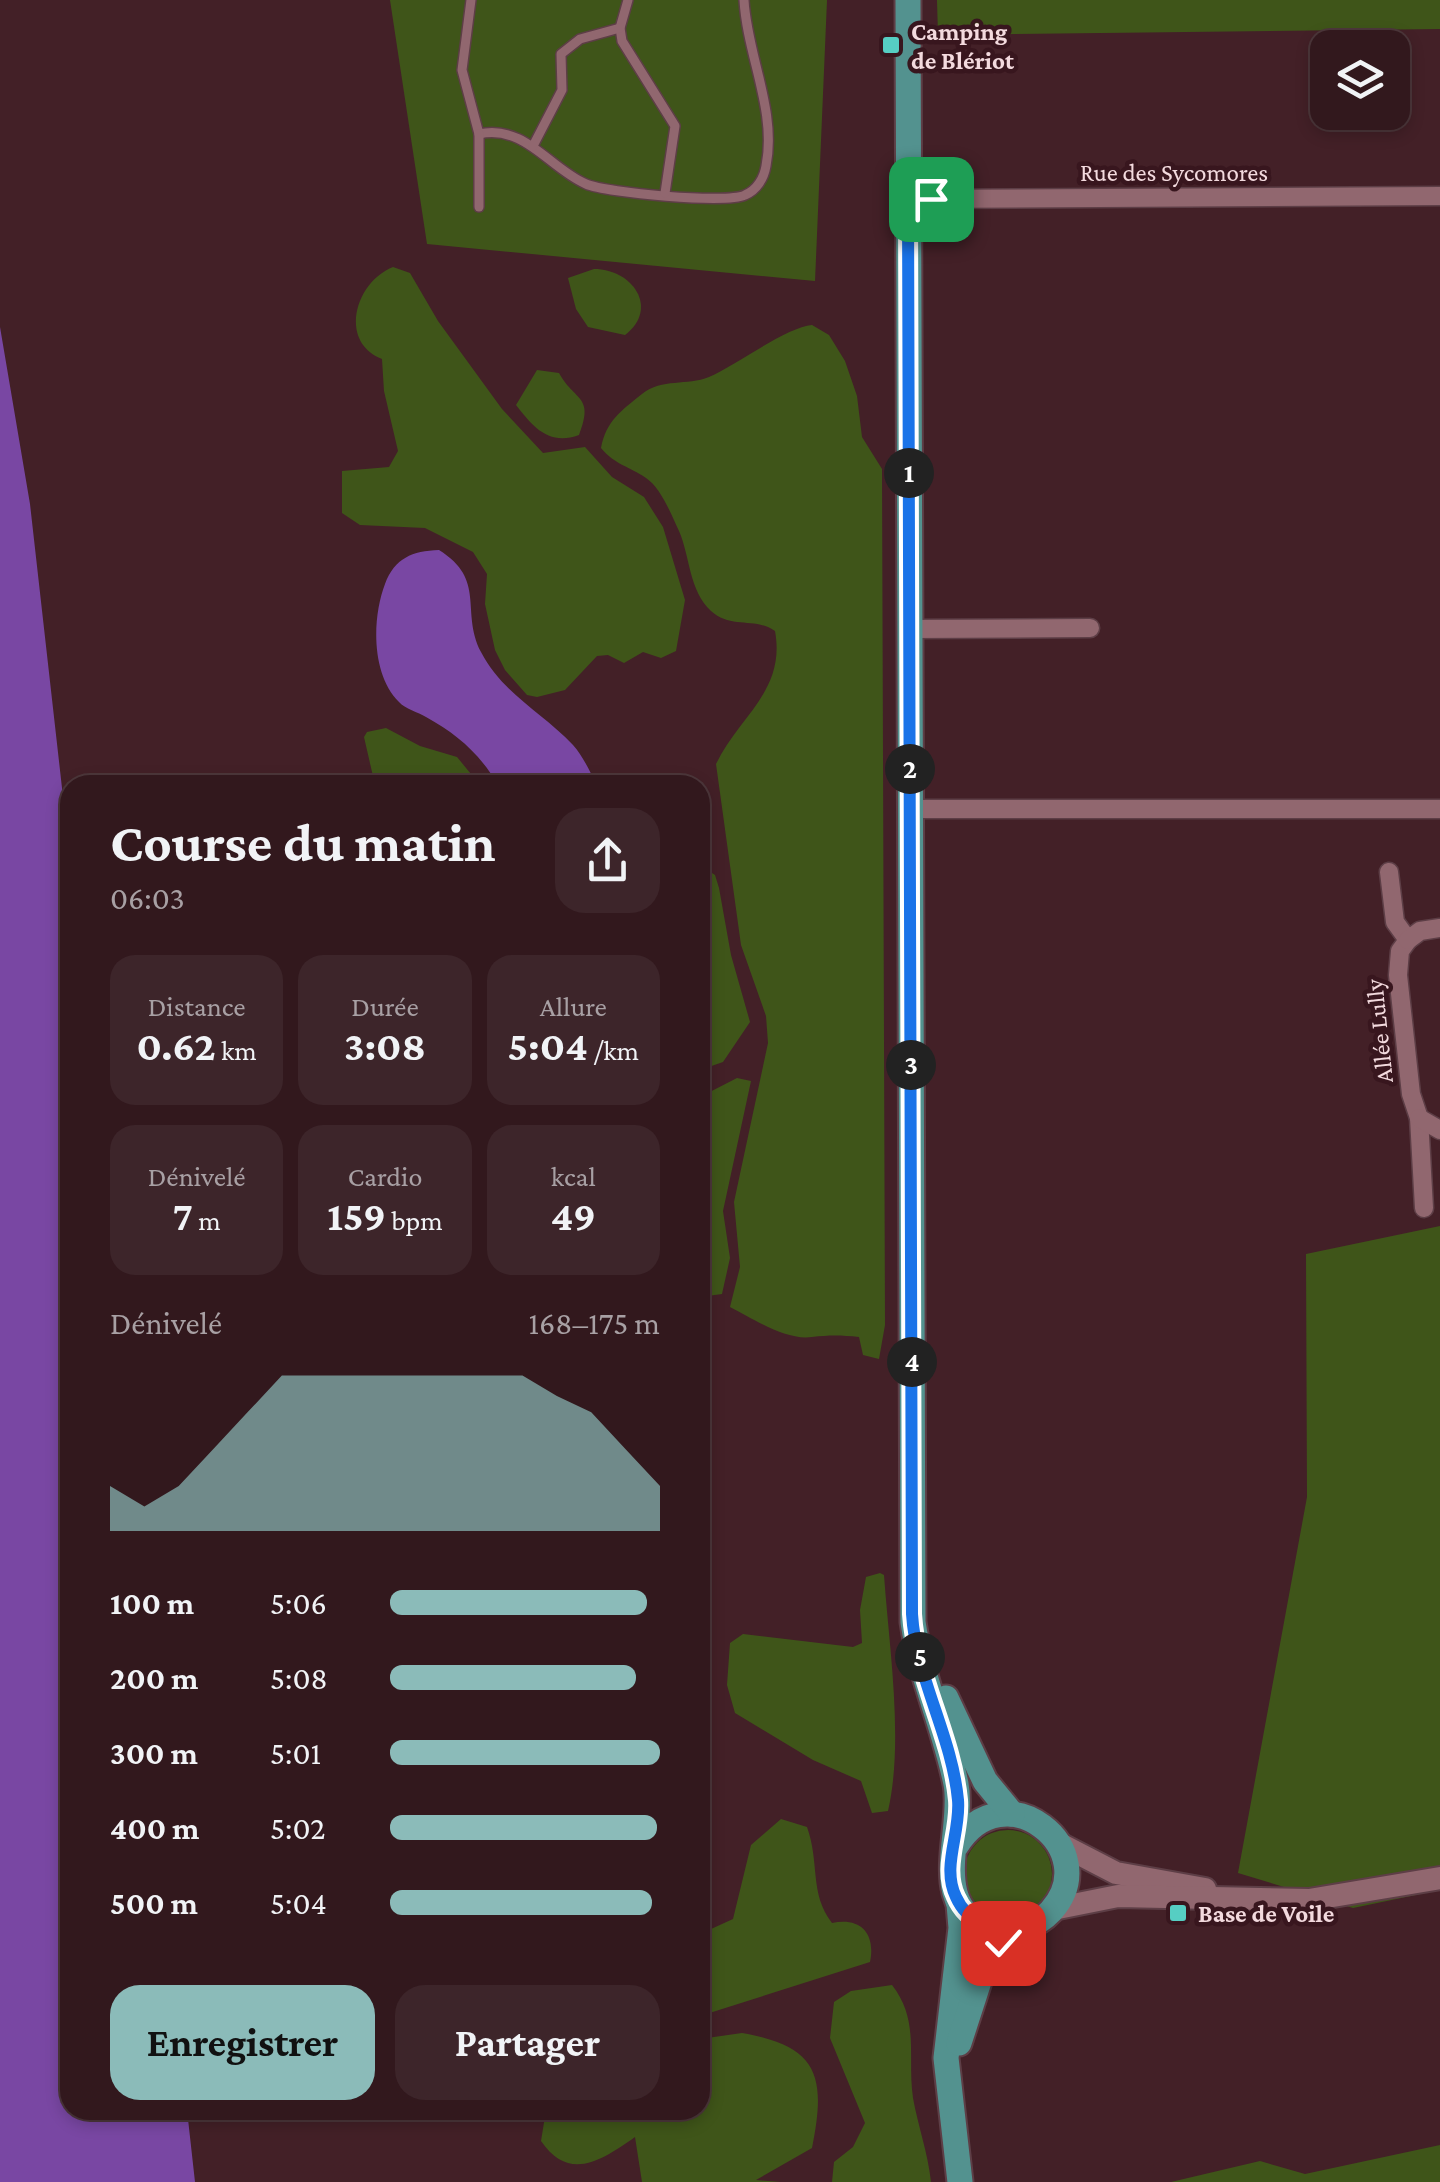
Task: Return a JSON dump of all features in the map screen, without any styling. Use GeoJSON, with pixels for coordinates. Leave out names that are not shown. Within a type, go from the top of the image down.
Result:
{"type":"FeatureCollection","features":[{"type":"Feature","properties":{"kind":"main road"},"geometry":{"type":"LineString","coordinates":[[908,0],[915,1636],[956,1784],[956,1846],[950,1876],[959,1904],[960,1936],[946,2043],[960,2182]]}},
{"type":"Feature","properties":{"kind":"main road"},"geometry":{"type":"LineString","coordinates":[[914,1570],[925,1637],[950,1706],[985,1781],[1012,1814],[1041,1824],[1058,1844],[1066,1877],[1053,1909],[1020,1928],[989,1958],[974,1987],[957,2049],[950,2102]]}},
{"type":"Feature","properties":{"kind":"main road"},"geometry":{"type":"LineString","coordinates":[[956,1846],[976,1823],[1012,1814]]}},
{"type":"Feature","properties":{"kind":"main road"},"geometry":{"type":"LineString","coordinates":[[959,1904],[986,1926],[1020,1928]]}},
{"type":"Feature","properties":{"kind":"street","name":"Rue des Sycomores"},"geometry":{"type":"LineString","coordinates":[[908,199],[1440,196]]}},
{"type":"Feature","properties":{"kind":"street"},"geometry":{"type":"LineString","coordinates":[[910,630],[1090,628]]}},
{"type":"Feature","properties":{"kind":"street"},"geometry":{"type":"LineString","coordinates":[[910,809],[1440,809]]}},
{"type":"Feature","properties":{"kind":"street","name":"Allée Lully"},"geometry":{"type":"LineString","coordinates":[[1390,872],[1395,922],[1408,940],[1400,952],[1398,975],[1411,1094],[1419,1118],[1424,1208]]}},
{"type":"Feature","properties":{"kind":"street"},"geometry":{"type":"LineString","coordinates":[[1408,940],[1420,931],[1440,928]]}},
{"type":"Feature","properties":{"kind":"street"},"geometry":{"type":"LineString","coordinates":[[1419,1118],[1440,1130]]}},
{"type":"Feature","properties":{"kind":"street"},"geometry":{"type":"LineString","coordinates":[[1058,1844],[1116,1873],[1278,1901]]}},
{"type":"Feature","properties":{"kind":"street"},"geometry":{"type":"LineString","coordinates":[[1053,1909],[1118,1896],[1278,1901],[1340,1897],[1440,1878]]}},
{"type":"Feature","properties":{"kind":"lane"},"geometry":{"type":"LineString","coordinates":[[471,0],[462,70],[480,134],[479,207]]}},
{"type":"Feature","properties":{"kind":"lane"},"geometry":{"type":"LineString","coordinates":[[628,0],[620,28],[632,62],[669,111],[675,126],[666,193]]}},
{"type":"Feature","properties":{"kind":"lane"},"geometry":{"type":"LineString","coordinates":[[480,134],[504,132],[533,146],[584,183],[666,193],[737,198],[747,195],[763,177],[765,110],[744,0]]}},
{"type":"Feature","properties":{"kind":"lane"},"geometry":{"type":"LineString","coordinates":[[533,146],[562,90],[561,54],[580,39],[620,28]]}},
{"type":"Feature","properties":{"kind":"green space"},"geometry":{"type":"Polygon","coordinates":[[[390,0],[827,0],[815,281],[427,244],[390,0]]]}},
{"type":"Feature","properties":{"kind":"green space"},"geometry":{"type":"Polygon","coordinates":[[[937,0],[1440,0],[1440,29],[938,35],[937,0]]]}},
{"type":"Feature","properties":{"kind":"green space"},"geometry":{"type":"Polygon","coordinates":[[[393,267],[410,273],[438,321],[502,409],[543,453],[585,447],[612,477],[644,497],[663,527],[685,600],[676,651],[661,658],[643,652],[624,663],[608,655],[597,656],[565,690],[537,697],[527,695],[505,670],[495,650],[485,604],[487,574],[473,552],[425,528],[360,525],[342,513],[342,471],[389,467],[398,451],[384,391],[382,359],[368,351],[356,326],[361,298],[369,285],[393,267]]]}},
{"type":"Feature","properties":{"kind":"green space"},"geometry":{"type":"Polygon","coordinates":[[[594,269],[620,276],[637,292],[640,313],[625,335],[588,327],[576,309],[568,278],[594,269]]]}},
{"type":"Feature","properties":{"kind":"green space"},"geometry":{"type":"Polygon","coordinates":[[[812,325],[829,335],[845,361],[857,396],[862,437],[882,469],[885,1325],[879,1359],[863,1355],[859,1337],[791,1336],[730,1307],[740,1267],[734,1202],[768,1043],[766,1016],[741,945],[716,764],[767,687],[777,652],[775,631],[759,624],[727,620],[711,611],[698,594],[683,541],[661,495],[646,478],[601,448],[616,417],[650,389],[709,377],[789,332],[812,325]]]}},
{"type":"Feature","properties":{"kind":"green space"},"geometry":{"type":"Polygon","coordinates":[[[537,370],[559,373],[581,400],[585,412],[579,435],[550,436],[535,427],[516,405],[537,370]]]}},
{"type":"Feature","properties":{"kind":"green space"},"geometry":{"type":"Polygon","coordinates":[[[386,728],[420,746],[457,757],[472,775],[373,775],[364,737],[367,732],[386,728]]]}},
{"type":"Feature","properties":{"kind":"green space"},"geometry":{"type":"Polygon","coordinates":[[[710,872],[719,888],[731,955],[750,1022],[723,1062],[710,1067],[710,872]]]}},
{"type":"Feature","properties":{"kind":"green space"},"geometry":{"type":"Polygon","coordinates":[[[737,1078],[751,1081],[723,1211],[730,1258],[722,1294],[710,1296],[710,1092],[737,1078]]]}},
{"type":"Feature","properties":{"kind":"green space"},"geometry":{"type":"Polygon","coordinates":[[[1440,1226],[1440,1890],[1353,1908],[1238,1873],[1307,1497],[1306,1254],[1440,1226]]]}},
{"type":"Feature","properties":{"kind":"green space"},"geometry":{"type":"Polygon","coordinates":[[[884,1575],[892,1663],[895,1755],[888,1811],[872,1813],[861,1781],[813,1760],[735,1713],[727,1685],[730,1643],[743,1634],[853,1647],[862,1643],[860,1610],[866,1577],[884,1575]]]}},
{"type":"Feature","properties":{"kind":"green space"},"geometry":{"type":"Polygon","coordinates":[[[781,1819],[807,1827],[817,1889],[825,1912],[832,1923],[851,1922],[864,1929],[871,1943],[870,1962],[710,2013],[710,1929],[733,1919],[751,1845],[781,1819]]]}},
{"type":"Feature","properties":{"kind":"green space"},"geometry":{"type":"Polygon","coordinates":[[[1008,1830],[1033,1837],[1045,1849],[1052,1874],[1045,1899],[1033,1911],[1008,1918],[983,1911],[971,1899],[964,1874],[971,1849],[983,1837],[1008,1830]]]}},
{"type":"Feature","properties":{"kind":"green space"},"geometry":{"type":"Polygon","coordinates":[[[892,1985],[901,1998],[909,2026],[913,2098],[931,2182],[832,2182],[834,2162],[853,2147],[865,2123],[830,2038],[834,2002],[851,1991],[892,1985]]]}},
{"type":"Feature","properties":{"kind":"green space"},"geometry":{"type":"Polygon","coordinates":[[[742,2033],[768,2039],[788,2047],[812,2069],[818,2102],[812,2148],[756,2180],[780,2182],[642,2182],[635,2137],[598,2160],[574,2164],[552,2154],[541,2141],[544,2120],[710,2120],[710,2038],[742,2033]]]}},
{"type":"Feature","properties":{"kind":"green space"},"geometry":{"type":"Polygon","coordinates":[[[1440,2145],[1440,2182],[1171,2182],[1260,2161],[1305,2174],[1440,2145]]]}},
{"type":"Feature","properties":{"kind":"shaded area"},"geometry":{"type":"Polygon","coordinates":[[[0,327],[30,504],[61,775],[60,2120],[188,2120],[195,2182],[0,2182],[0,327]]]}},
{"type":"Feature","properties":{"kind":"shaded area"},"geometry":{"type":"Polygon","coordinates":[[[439,550],[454,561],[468,585],[475,637],[490,667],[573,745],[592,775],[491,775],[458,738],[402,704],[390,690],[383,677],[377,645],[381,598],[394,568],[421,552],[439,550]]]}},
{"type":"Feature","properties":{"kind":"place","name":"Camping de Blériot"},"geometry":{"type":"Point","coordinates":[891,45]}},
{"type":"Feature","properties":{"kind":"place","name":"Base de Voile"},"geometry":{"type":"Point","coordinates":[1178,1913]}},
{"type":"Feature","properties":{"kind":"route"},"geometry":{"type":"LineString","coordinates":[[931,199],[908,199],[912,1614],[918,1653],[958,1797],[956,1846],[950,1864],[952,1887],[959,1904],[976,1920],[997,1929],[1020,1928],[1003,1943]]}}]}
